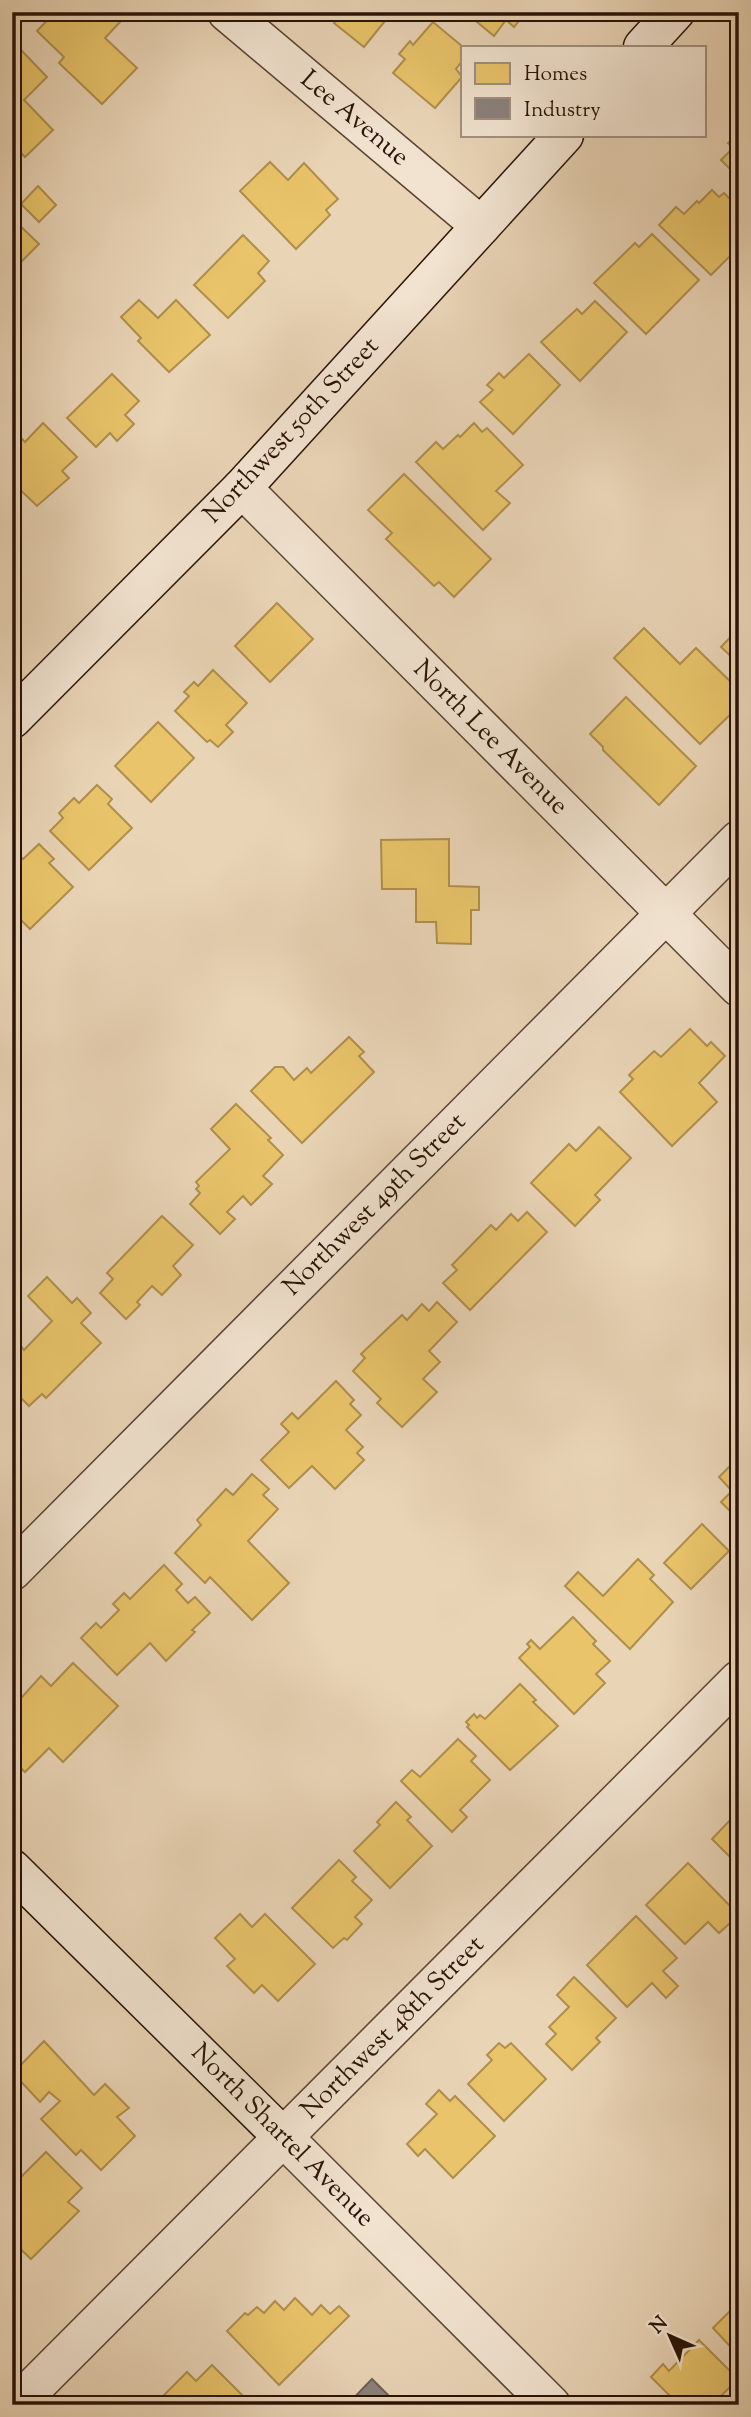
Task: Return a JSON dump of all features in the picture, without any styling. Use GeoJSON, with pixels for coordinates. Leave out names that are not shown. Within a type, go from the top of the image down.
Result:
{"type":"FeatureCollection","features":[{"type":"Feature","properties":{"kind":"street","name":"Lee Avenue"},"geometry":{"type":"LineString","coordinates":[[227,12],[481,226]]}},
{"type":"Feature","properties":{"kind":"street"},"geometry":{"type":"LineString","coordinates":[[644,46],[675,12]]}},
{"type":"Feature","properties":{"kind":"street","name":"Northwest 50th Street"},"geometry":{"type":"LineString","coordinates":[[12,719],[242,488],[563,136]]}},
{"type":"Feature","properties":{"kind":"street","name":"North Lee Avenue"},"geometry":{"type":"LineString","coordinates":[[242,488],[739,987]]}},
{"type":"Feature","properties":{"kind":"street","name":"Northwest 49th Street"},"geometry":{"type":"LineString","coordinates":[[12,1571],[739,840]]}},
{"type":"Feature","properties":{"kind":"street","name":"Northwest 48th Street"},"geometry":{"type":"LineString","coordinates":[[16,2405],[739,1680]]}},
{"type":"Feature","properties":{"kind":"street","name":"North Shartel Avenue"},"geometry":{"type":"LineString","coordinates":[[12,1869],[551,2405]]}},
{"type":"Feature","properties":{"kind":"building: Homes"},"geometry":{"type":"Polygon","coordinates":[[[55,12],[110,12],[120,22],[105,38],[137,68],[102,104],[59,63],[64,57],[37,31],[55,12]]]}},
{"type":"Feature","properties":{"kind":"building: Homes"},"geometry":{"type":"Polygon","coordinates":[[[342,12],[385,12],[389,16],[364,47],[334,23],[342,12]]]}},
{"type":"Feature","properties":{"kind":"building: Homes"},"geometry":{"type":"Polygon","coordinates":[[[465,12],[526,12],[514,27],[506,20],[494,36],[465,12]]]}},
{"type":"Feature","properties":{"kind":"building: Homes"},"geometry":{"type":"Polygon","coordinates":[[[433,22],[462,46],[461,62],[456,69],[461,78],[435,108],[393,73],[405,59],[399,54],[410,41],[413,45],[433,22]]]}},
{"type":"Feature","properties":{"kind":"building: Homes"},"geometry":{"type":"Polygon","coordinates":[[[22,51],[47,77],[24,100],[53,130],[25,157],[12,144],[12,61],[22,51]]]}},
{"type":"Feature","properties":{"kind":"building: Homes"},"geometry":{"type":"Polygon","coordinates":[[[739,132],[739,178],[721,160],[733,148],[728,143],[739,132]]]}},
{"type":"Feature","properties":{"kind":"building: Homes"},"geometry":{"type":"Polygon","coordinates":[[[270,162],[288,180],[304,163],[338,199],[326,210],[330,215],[296,249],[240,191],[270,162]]]}},
{"type":"Feature","properties":{"kind":"building: Homes"},"geometry":{"type":"Polygon","coordinates":[[[38,186],[56,205],[39,222],[21,204],[38,186]]]}},
{"type":"Feature","properties":{"kind":"building: Homes"},"geometry":{"type":"Polygon","coordinates":[[[712,190],[719,197],[724,193],[739,208],[739,247],[711,275],[659,225],[676,207],[684,214],[712,190]]]}},
{"type":"Feature","properties":{"kind":"building: Homes"},"geometry":{"type":"Polygon","coordinates":[[[12,218],[39,244],[12,271],[12,218]]]}},
{"type":"Feature","properties":{"kind":"building: Homes"},"geometry":{"type":"Polygon","coordinates":[[[652,234],[699,280],[646,334],[594,283],[635,243],[639,247],[652,234]]]}},
{"type":"Feature","properties":{"kind":"building: Homes"},"geometry":{"type":"Polygon","coordinates":[[[243,235],[269,261],[258,273],[265,281],[228,318],[194,285],[243,235]]]}},
{"type":"Feature","properties":{"kind":"building: Homes"},"geometry":{"type":"Polygon","coordinates":[[[139,300],[158,318],[176,300],[210,335],[169,372],[138,341],[141,338],[121,317],[139,300]]]}},
{"type":"Feature","properties":{"kind":"building: Homes"},"geometry":{"type":"Polygon","coordinates":[[[595,301],[627,332],[580,381],[541,342],[577,309],[582,314],[595,301]]]}},
{"type":"Feature","properties":{"kind":"building: Homes"},"geometry":{"type":"Polygon","coordinates":[[[529,354],[560,385],[513,434],[480,402],[493,390],[487,385],[499,373],[504,378],[529,354]]]}},
{"type":"Feature","properties":{"kind":"building: Homes"},"geometry":{"type":"Polygon","coordinates":[[[112,374],[139,401],[125,415],[134,424],[117,441],[110,433],[96,447],[67,418],[112,374]]]}},
{"type":"Feature","properties":{"kind":"building: Homes"},"geometry":{"type":"Polygon","coordinates":[[[43,423],[77,457],[62,471],[69,478],[37,506],[12,482],[12,443],[19,436],[25,442],[43,423]]]}},
{"type":"Feature","properties":{"kind":"building: Homes"},"geometry":{"type":"Polygon","coordinates":[[[474,423],[482,432],[487,428],[523,465],[496,491],[510,503],[483,530],[416,462],[436,442],[443,449],[474,423]]]}},
{"type":"Feature","properties":{"kind":"building: Homes"},"geometry":{"type":"Polygon","coordinates":[[[404,474],[491,559],[454,597],[439,582],[434,586],[386,539],[392,533],[368,510],[404,474]]]}},
{"type":"Feature","properties":{"kind":"building: Homes"},"geometry":{"type":"Polygon","coordinates":[[[277,603],[313,639],[270,682],[235,646],[277,603]]]}},
{"type":"Feature","properties":{"kind":"building: Homes"},"geometry":{"type":"Polygon","coordinates":[[[644,628],[680,664],[696,648],[739,690],[739,706],[700,744],[614,658],[644,628]]]}},
{"type":"Feature","properties":{"kind":"building: Homes"},"geometry":{"type":"Polygon","coordinates":[[[739,628],[739,664],[721,647],[739,628]]]}},
{"type":"Feature","properties":{"kind":"building: Homes"},"geometry":{"type":"Polygon","coordinates":[[[213,670],[247,703],[226,725],[233,732],[218,747],[210,740],[207,742],[175,711],[189,696],[184,692],[194,682],[198,686],[213,670]]]}},
{"type":"Feature","properties":{"kind":"building: Homes"},"geometry":{"type":"Polygon","coordinates":[[[626,697],[696,766],[659,805],[590,734],[626,697]]]}},
{"type":"Feature","properties":{"kind":"building: Homes"},"geometry":{"type":"Polygon","coordinates":[[[158,722],[194,758],[151,802],[115,766],[158,722]]]}},
{"type":"Feature","properties":{"kind":"building: Homes"},"geometry":{"type":"Polygon","coordinates":[[[97,785],[112,799],[108,804],[132,828],[89,870],[50,831],[63,818],[59,813],[74,798],[79,803],[97,785]]]}},
{"type":"Feature","properties":{"kind":"building: Homes"},"geometry":{"type":"Polygon","coordinates":[[[449,839],[449,886],[479,887],[479,910],[471,910],[471,944],[437,943],[436,922],[416,922],[416,889],[382,889],[381,840],[449,839]]]}},
{"type":"Feature","properties":{"kind":"building: Homes"},"geometry":{"type":"Polygon","coordinates":[[[39,844],[54,859],[49,863],[73,887],[30,929],[12,911],[12,859],[18,854],[23,859],[39,844]]]}},
{"type":"Feature","properties":{"kind":"building: Homes"},"geometry":{"type":"Polygon","coordinates":[[[690,1029],[707,1046],[711,1042],[725,1056],[699,1083],[717,1102],[672,1146],[620,1092],[633,1079],[629,1075],[654,1051],[661,1057],[690,1029]]]}},
{"type":"Feature","properties":{"kind":"building: Homes"},"geometry":{"type":"Polygon","coordinates":[[[349,1037],[364,1052],[359,1056],[374,1072],[302,1143],[251,1091],[275,1067],[283,1067],[294,1080],[307,1068],[311,1073],[349,1037]]]}},
{"type":"Feature","properties":{"kind":"building: Homes"},"geometry":{"type":"Polygon","coordinates":[[[236,1104],[271,1138],[268,1140],[283,1155],[263,1176],[272,1184],[251,1205],[243,1196],[227,1212],[235,1219],[220,1234],[190,1204],[200,1193],[196,1189],[199,1186],[196,1182],[230,1149],[211,1129],[236,1104]]]}},
{"type":"Feature","properties":{"kind":"building: Homes"},"geometry":{"type":"Polygon","coordinates":[[[599,1127],[631,1158],[595,1195],[600,1200],[575,1226],[531,1183],[569,1144],[576,1151],[599,1127]]]}},
{"type":"Feature","properties":{"kind":"building: Homes"},"geometry":{"type":"Polygon","coordinates":[[[527,1212],[547,1232],[470,1310],[443,1283],[457,1270],[452,1265],[491,1225],[496,1230],[511,1214],[518,1221],[527,1212]]]}},
{"type":"Feature","properties":{"kind":"building: Homes"},"geometry":{"type":"Polygon","coordinates":[[[162,1216],[193,1245],[173,1266],[181,1275],[162,1295],[152,1286],[137,1302],[140,1305],[126,1319],[100,1293],[113,1279],[107,1273],[162,1216]]]}},
{"type":"Feature","properties":{"kind":"building: Homes"},"geometry":{"type":"Polygon","coordinates":[[[47,1277],[72,1303],[77,1298],[91,1313],[81,1323],[101,1343],[46,1398],[42,1394],[29,1406],[12,1389],[12,1362],[18,1357],[14,1353],[21,1346],[24,1350],[52,1321],[28,1296],[47,1277]]]}},
{"type":"Feature","properties":{"kind":"building: Homes"},"geometry":{"type":"Polygon","coordinates":[[[437,1302],[457,1322],[429,1351],[440,1362],[423,1379],[437,1392],[402,1427],[377,1403],[381,1399],[353,1371],[365,1358],[361,1354],[402,1315],[407,1320],[422,1304],[429,1311],[437,1302]]]}},
{"type":"Feature","properties":{"kind":"building: Homes"},"geometry":{"type":"Polygon","coordinates":[[[336,1381],[354,1400],[350,1404],[361,1415],[346,1430],[363,1447],[357,1453],[364,1460],[335,1489],[312,1466],[289,1488],[261,1460],[289,1432],[281,1424],[292,1413],[298,1419],[336,1381]]]}},
{"type":"Feature","properties":{"kind":"building: Homes"},"geometry":{"type":"Polygon","coordinates":[[[739,1457],[739,1520],[721,1502],[732,1491],[719,1477],[739,1457]]]}},
{"type":"Feature","properties":{"kind":"building: Homes"},"geometry":{"type":"Polygon","coordinates":[[[252,1474],[269,1489],[263,1495],[278,1509],[248,1541],[289,1583],[252,1620],[210,1577],[205,1583],[175,1553],[201,1525],[197,1520],[226,1489],[233,1495],[252,1474]]]}},
{"type":"Feature","properties":{"kind":"building: Homes"},"geometry":{"type":"Polygon","coordinates":[[[702,1524],[729,1551],[691,1589],[664,1563],[702,1524]]]}},
{"type":"Feature","properties":{"kind":"building: Homes"},"geometry":{"type":"Polygon","coordinates":[[[638,1559],[654,1575],[650,1579],[673,1602],[630,1649],[565,1586],[578,1572],[603,1596],[638,1559]]]}},
{"type":"Feature","properties":{"kind":"building: Homes"},"geometry":{"type":"Polygon","coordinates":[[[164,1565],[182,1584],[176,1590],[188,1603],[195,1597],[210,1613],[166,1661],[150,1643],[117,1675],[81,1638],[96,1623],[101,1628],[119,1610],[113,1604],[124,1593],[130,1599],[164,1565]]]}},
{"type":"Feature","properties":{"kind":"building: Homes"},"geometry":{"type":"Polygon","coordinates":[[[573,1617],[596,1641],[593,1644],[610,1661],[596,1674],[605,1683],[574,1714],[519,1658],[530,1647],[527,1644],[531,1640],[540,1649],[573,1617]]]}},
{"type":"Feature","properties":{"kind":"building: Homes"},"geometry":{"type":"Polygon","coordinates":[[[73,1663],[118,1706],[63,1762],[49,1748],[25,1772],[12,1760],[12,1723],[20,1715],[13,1707],[41,1676],[51,1686],[73,1663]]]}},
{"type":"Feature","properties":{"kind":"building: Homes"},"geometry":{"type":"Polygon","coordinates":[[[520,1684],[536,1700],[533,1702],[558,1726],[510,1770],[467,1727],[469,1725],[466,1722],[474,1714],[477,1718],[480,1715],[485,1719],[520,1684]]]}},
{"type":"Feature","properties":{"kind":"building: Homes"},"geometry":{"type":"Polygon","coordinates":[[[458,1739],[476,1756],[471,1761],[490,1780],[460,1810],[467,1817],[452,1832],[401,1781],[412,1770],[420,1777],[458,1739]]]}},
{"type":"Feature","properties":{"kind":"building: Homes"},"geometry":{"type":"Polygon","coordinates":[[[396,1802],[411,1817],[407,1820],[432,1846],[390,1888],[354,1851],[380,1825],[377,1822],[396,1802]]]}},
{"type":"Feature","properties":{"kind":"building: Homes"},"geometry":{"type":"Polygon","coordinates":[[[739,1803],[739,1866],[712,1839],[736,1814],[732,1810],[739,1803]]]}},
{"type":"Feature","properties":{"kind":"building: Homes"},"geometry":{"type":"Polygon","coordinates":[[[339,1860],[356,1877],[352,1881],[372,1900],[355,1917],[362,1924],[347,1940],[344,1938],[333,1948],[292,1908],[339,1860]]]}},
{"type":"Feature","properties":{"kind":"building: Homes"},"geometry":{"type":"Polygon","coordinates":[[[688,1863],[739,1915],[719,1933],[708,1922],[685,1944],[646,1905],[688,1863]]]}},
{"type":"Feature","properties":{"kind":"building: Homes"},"geometry":{"type":"Polygon","coordinates":[[[240,1914],[252,1927],[265,1914],[315,1964],[278,2001],[262,1985],[254,1993],[227,1966],[235,1959],[215,1938],[240,1914]]]}},
{"type":"Feature","properties":{"kind":"building: Homes"},"geometry":{"type":"Polygon","coordinates":[[[636,1916],[677,1958],[663,1971],[678,1986],[666,1998],[652,1983],[627,2007],[587,1965],[636,1916]]]}},
{"type":"Feature","properties":{"kind":"building: Homes"},"geometry":{"type":"Polygon","coordinates":[[[574,1977],[616,2018],[596,2038],[600,2042],[572,2070],[546,2044],[556,2034],[549,2027],[569,2007],[557,1995],[574,1977]]]}},
{"type":"Feature","properties":{"kind":"building: Homes"},"geometry":{"type":"Polygon","coordinates":[[[44,2041],[94,2095],[105,2084],[129,2108],[117,2117],[135,2136],[101,2170],[81,2150],[76,2155],[41,2119],[60,2101],[49,2092],[40,2102],[13,2073],[44,2041]]]}},
{"type":"Feature","properties":{"kind":"building: Homes"},"geometry":{"type":"Polygon","coordinates":[[[499,2043],[505,2048],[511,2043],[546,2079],[504,2121],[468,2084],[492,2060],[487,2055],[499,2043]]]}},
{"type":"Feature","properties":{"kind":"building: Homes"},"geometry":{"type":"Polygon","coordinates":[[[439,2090],[450,2101],[455,2096],[495,2136],[453,2178],[425,2149],[418,2156],[407,2144],[437,2114],[426,2104],[439,2090]]]}},
{"type":"Feature","properties":{"kind":"building: Homes"},"geometry":{"type":"Polygon","coordinates":[[[46,2152],[82,2188],[68,2202],[79,2211],[31,2259],[12,2241],[12,2186],[46,2152]]]}},
{"type":"Feature","properties":{"kind":"building: Homes"},"geometry":{"type":"Polygon","coordinates":[[[295,2298],[312,2315],[321,2305],[330,2314],[339,2306],[349,2316],[279,2385],[227,2331],[245,2313],[248,2315],[257,2307],[264,2313],[275,2301],[284,2310],[295,2298]]]}},
{"type":"Feature","properties":{"kind":"building: Homes"},"geometry":{"type":"Polygon","coordinates":[[[739,2302],[739,2356],[713,2328],[739,2302]]]}},
{"type":"Feature","properties":{"kind":"building: Homes"},"geometry":{"type":"Polygon","coordinates":[[[699,2340],[738,2379],[712,2405],[679,2405],[651,2377],[663,2364],[669,2371],[699,2340]]]}},
{"type":"Feature","properties":{"kind":"building: Homes"},"geometry":{"type":"Polygon","coordinates":[[[212,2365],[243,2396],[237,2405],[156,2403],[187,2372],[196,2381],[212,2365]]]}},
{"type":"Feature","properties":{"kind":"building: Industry"},"geometry":{"type":"Polygon","coordinates":[[[372,2379],[395,2402],[392,2405],[347,2405],[372,2379]]]}}]}
